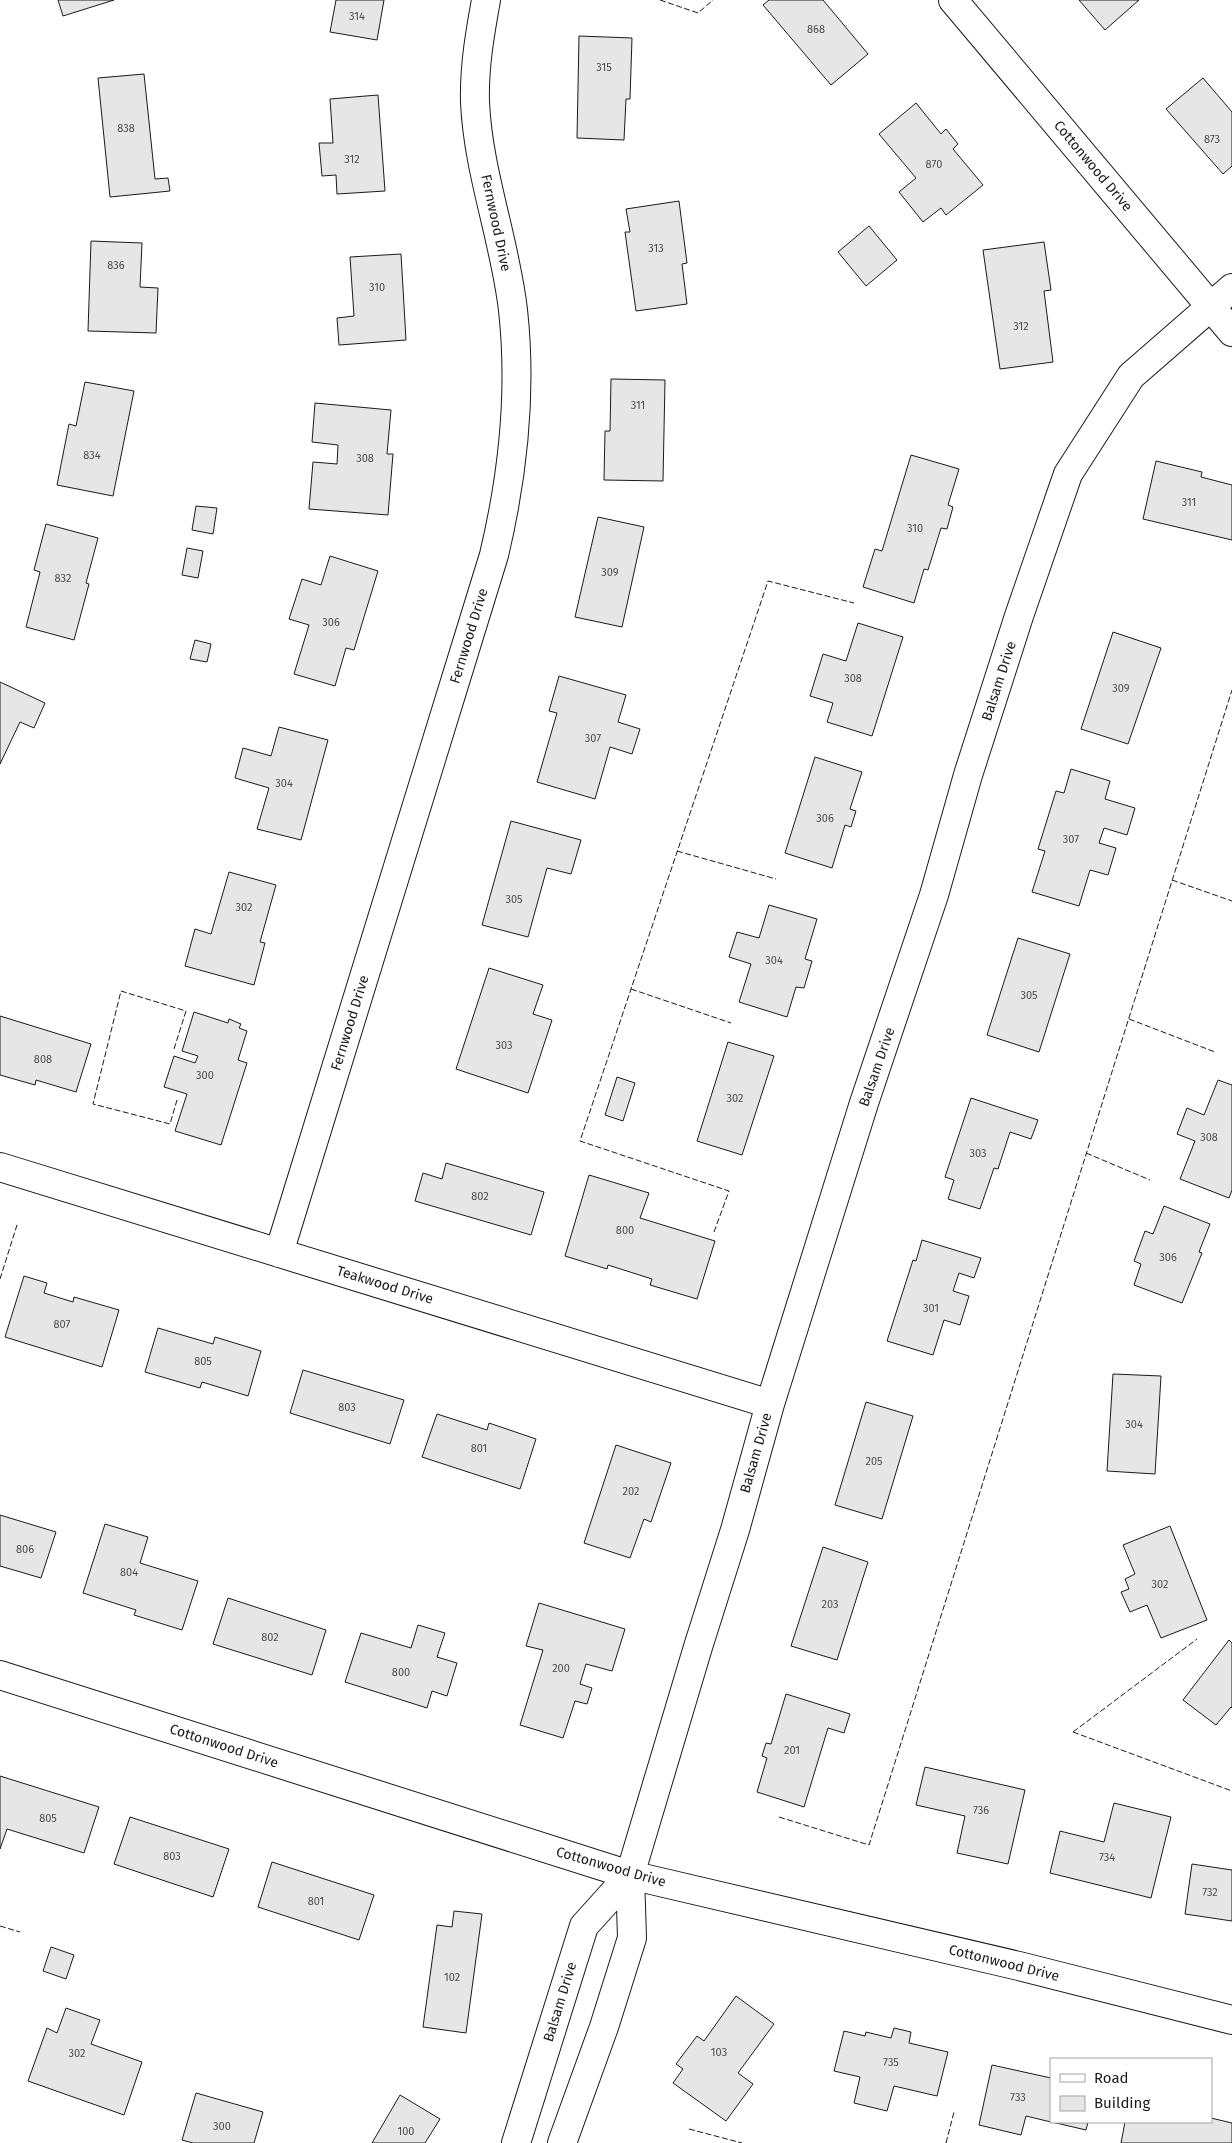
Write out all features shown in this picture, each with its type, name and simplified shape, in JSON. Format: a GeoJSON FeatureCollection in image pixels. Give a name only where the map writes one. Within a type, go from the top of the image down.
{"type":"FeatureCollection","features":[{"type":"Feature","properties":{"kind":"street","name":"Fernwood Drive"},"geometry":{"type":"LineString","coordinates":[[279,1253],[494,555],[501,524],[512,451],[517,350],[513,308],[480,143],[475,101],[477,53],[486,0]]}},
{"type":"Feature","properties":{"kind":"street","name":"Cottonwood Drive"},"geometry":{"type":"LineString","coordinates":[[953,0],[1232,332]]}},
{"type":"Feature","properties":{"kind":"street","name":"Balsam Drive"},"geometry":{"type":"LineString","coordinates":[[562,2143],[604,2027],[632,1938],[630,1874],[735,1530],[770,1404],[869,1088],[934,895],[968,775],[1019,616],[1068,474],[1131,376],[1232,288]]}},
{"type":"Feature","properties":{"kind":"street","name":"Teakwood Drive"},"geometry":{"type":"LineString","coordinates":[[0,1167],[770,1404]]}},
{"type":"Feature","properties":{"kind":"street","name":"Cottonwood Drive"},"geometry":{"type":"LineString","coordinates":[[0,1675],[630,1874],[1019,1966],[1232,2020]]}},
{"type":"Feature","properties":{"kind":"street","name":"Balsam Drive"},"geometry":{"type":"LineString","coordinates":[[516,2143],[584,1926],[630,1874]]}},
{"type":"Feature","properties":{"kind":"building"},"geometry":{"type":"Polygon","coordinates":[[[58,0],[114,0],[63,16],[58,0]]]}},
{"type":"Feature","properties":{"kind":"building"},"geometry":{"type":"Polygon","coordinates":[[[336,0],[384,0],[377,40],[330,32],[336,0]]]}},
{"type":"Feature","properties":{"kind":"building"},"geometry":{"type":"Polygon","coordinates":[[[769,0],[823,0],[868,54],[831,85],[763,5],[769,0]]]}},
{"type":"Feature","properties":{"kind":"building"},"geometry":{"type":"Polygon","coordinates":[[[1079,0],[1139,0],[1105,30],[1079,0]]]}},
{"type":"Feature","properties":{"kind":"building"},"geometry":{"type":"Polygon","coordinates":[[[579,36],[632,38],[630,99],[626,99],[624,140],[577,138],[579,36]]]}},
{"type":"Feature","properties":{"kind":"building"},"geometry":{"type":"Polygon","coordinates":[[[144,74],[155,179],[168,178],[170,191],[110,197],[98,78],[144,74]]]}},
{"type":"Feature","properties":{"kind":"building"},"geometry":{"type":"Polygon","coordinates":[[[1203,78],[1232,112],[1232,166],[1223,174],[1166,109],[1203,78]]]}},
{"type":"Feature","properties":{"kind":"building"},"geometry":{"type":"Polygon","coordinates":[[[378,95],[385,191],[337,194],[336,175],[322,176],[319,143],[333,143],[330,99],[378,95]]]}},
{"type":"Feature","properties":{"kind":"building"},"geometry":{"type":"Polygon","coordinates":[[[916,103],[941,134],[946,129],[958,144],[953,149],[983,185],[946,215],[941,208],[923,222],[899,192],[916,178],[879,134],[916,103]]]}},
{"type":"Feature","properties":{"kind":"building"},"geometry":{"type":"Polygon","coordinates":[[[679,201],[687,263],[682,264],[687,304],[636,311],[625,232],[630,232],[626,209],[679,201]]]}},
{"type":"Feature","properties":{"kind":"building"},"geometry":{"type":"Polygon","coordinates":[[[869,226],[897,260],[866,286],[838,252],[869,226]]]}},
{"type":"Feature","properties":{"kind":"building"},"geometry":{"type":"Polygon","coordinates":[[[91,241],[142,243],[140,287],[158,288],[156,333],[88,331],[91,241]]]}},
{"type":"Feature","properties":{"kind":"building"},"geometry":{"type":"Polygon","coordinates":[[[1044,242],[1051,290],[1044,291],[1053,362],[1000,369],[983,250],[1044,242]]]}},
{"type":"Feature","properties":{"kind":"building"},"geometry":{"type":"Polygon","coordinates":[[[401,254],[406,340],[339,345],[337,318],[354,316],[350,257],[401,254]]]}},
{"type":"Feature","properties":{"kind":"building"},"geometry":{"type":"Polygon","coordinates":[[[611,379],[665,380],[663,481],[604,480],[605,431],[610,431],[611,379]]]}},
{"type":"Feature","properties":{"kind":"building"},"geometry":{"type":"Polygon","coordinates":[[[85,382],[134,391],[113,496],[57,485],[69,424],[76,426],[85,382]]]}},
{"type":"Feature","properties":{"kind":"building"},"geometry":{"type":"Polygon","coordinates":[[[315,403],[391,410],[387,454],[393,454],[388,515],[309,509],[313,462],[337,464],[338,445],[312,442],[315,403]]]}},
{"type":"Feature","properties":{"kind":"building"},"geometry":{"type":"Polygon","coordinates":[[[911,455],[959,469],[948,505],[953,507],[947,529],[941,528],[928,570],[924,569],[914,603],[863,587],[875,549],[882,551],[911,455]]]}},
{"type":"Feature","properties":{"kind":"building"},"geometry":{"type":"Polygon","coordinates":[[[1156,461],[1202,472],[1201,477],[1232,485],[1232,540],[1143,519],[1156,461]]]}},
{"type":"Feature","properties":{"kind":"building"},"geometry":{"type":"Polygon","coordinates":[[[196,506],[217,508],[213,534],[192,530],[196,506]]]}},
{"type":"Feature","properties":{"kind":"building"},"geometry":{"type":"Polygon","coordinates":[[[598,517],[644,527],[622,627],[575,617],[598,517]]]}},
{"type":"Feature","properties":{"kind":"building"},"geometry":{"type":"Polygon","coordinates":[[[46,524],[98,538],[86,583],[89,584],[74,640],[26,627],[40,572],[34,570],[46,524]]]}},
{"type":"Feature","properties":{"kind":"building"},"geometry":{"type":"Polygon","coordinates":[[[187,548],[203,551],[198,578],[182,575],[187,548]]]}},
{"type":"Feature","properties":{"kind":"building"},"geometry":{"type":"Polygon","coordinates":[[[330,556],[378,571],[354,650],[346,648],[335,686],[294,674],[309,625],[289,619],[302,579],[321,585],[330,556]]]}},
{"type":"Feature","properties":{"kind":"building"},"geometry":{"type":"Polygon","coordinates":[[[858,623],[903,637],[872,736],[827,722],[833,703],[810,696],[823,654],[846,661],[858,623]]]}},
{"type":"Feature","properties":{"kind":"building"},"geometry":{"type":"Polygon","coordinates":[[[1113,632],[1161,648],[1128,744],[1081,729],[1113,632]]]}},
{"type":"Feature","properties":{"kind":"building"},"geometry":{"type":"Polygon","coordinates":[[[195,640],[211,644],[207,662],[190,659],[195,640]]]}},
{"type":"Feature","properties":{"kind":"building"},"geometry":{"type":"Polygon","coordinates":[[[559,676],[626,695],[618,722],[640,729],[632,754],[610,747],[595,799],[537,782],[557,713],[549,711],[559,676]]]}},
{"type":"Feature","properties":{"kind":"building"},"geometry":{"type":"Polygon","coordinates":[[[0,682],[45,703],[34,728],[20,722],[0,764],[0,682]]]}},
{"type":"Feature","properties":{"kind":"building"},"geometry":{"type":"Polygon","coordinates":[[[279,727],[328,740],[301,840],[257,829],[269,788],[235,778],[243,748],[271,756],[279,727]]]}},
{"type":"Feature","properties":{"kind":"building"},"geometry":{"type":"Polygon","coordinates":[[[815,757],[862,772],[850,809],[856,811],[851,827],[845,825],[832,868],[785,853],[815,757]]]}},
{"type":"Feature","properties":{"kind":"building"},"geometry":{"type":"Polygon","coordinates":[[[1071,769],[1110,781],[1105,799],[1135,808],[1127,835],[1104,828],[1099,843],[1116,848],[1108,875],[1090,870],[1079,906],[1032,892],[1045,851],[1038,849],[1056,791],[1064,793],[1071,769]]]}},
{"type":"Feature","properties":{"kind":"building"},"geometry":{"type":"Polygon","coordinates":[[[511,821],[581,840],[571,874],[547,868],[528,937],[482,925],[511,821]]]}},
{"type":"Feature","properties":{"kind":"building"},"geometry":{"type":"Polygon","coordinates":[[[229,872],[276,885],[260,942],[265,943],[254,985],[185,966],[195,929],[211,934],[229,872]]]}},
{"type":"Feature","properties":{"kind":"building"},"geometry":{"type":"Polygon","coordinates":[[[769,905],[817,919],[805,959],[812,961],[804,988],[796,987],[787,1017],[739,1002],[751,964],[729,957],[737,932],[759,938],[769,905]]]}},
{"type":"Feature","properties":{"kind":"building"},"geometry":{"type":"Polygon","coordinates":[[[1018,938],[1070,954],[1039,1052],[987,1035],[1018,938]]]}},
{"type":"Feature","properties":{"kind":"building"},"geometry":{"type":"Polygon","coordinates":[[[489,968],[543,985],[533,1014],[552,1020],[528,1093],[456,1069],[489,968]]]}},
{"type":"Feature","properties":{"kind":"building"},"geometry":{"type":"Polygon","coordinates":[[[194,1012],[228,1023],[229,1019],[241,1024],[239,1028],[247,1031],[238,1060],[247,1063],[221,1145],[175,1131],[187,1094],[164,1087],[174,1056],[195,1063],[198,1056],[182,1051],[194,1012]]]}},
{"type":"Feature","properties":{"kind":"building"},"geometry":{"type":"Polygon","coordinates":[[[0,1016],[91,1044],[76,1092],[36,1080],[35,1085],[0,1075],[0,1016]]]}},
{"type":"Feature","properties":{"kind":"building"},"geometry":{"type":"Polygon","coordinates":[[[728,1042],[774,1056],[742,1155],[697,1141],[728,1042]]]}},
{"type":"Feature","properties":{"kind":"building"},"geometry":{"type":"Polygon","coordinates":[[[617,1077],[635,1083],[623,1121],[605,1115],[617,1077]]]}},
{"type":"Feature","properties":{"kind":"building"},"geometry":{"type":"Polygon","coordinates":[[[1218,1080],[1232,1085],[1232,1190],[1229,1198],[1180,1179],[1195,1141],[1177,1134],[1187,1108],[1204,1115],[1218,1080]]]}},
{"type":"Feature","properties":{"kind":"building"},"geometry":{"type":"Polygon","coordinates":[[[971,1098],[1038,1120],[1031,1139],[1010,1132],[998,1169],[994,1168],[980,1209],[948,1199],[954,1180],[945,1177],[971,1098]]]}},
{"type":"Feature","properties":{"kind":"building"},"geometry":{"type":"Polygon","coordinates":[[[446,1163],[544,1192],[531,1235],[415,1201],[423,1173],[442,1179],[446,1163]]]}},
{"type":"Feature","properties":{"kind":"building"},"geometry":{"type":"Polygon","coordinates":[[[589,1175],[649,1193],[640,1218],[715,1241],[697,1299],[650,1285],[652,1279],[608,1265],[607,1269],[565,1256],[589,1175]]]}},
{"type":"Feature","properties":{"kind":"building"},"geometry":{"type":"Polygon","coordinates":[[[1164,1206],[1210,1224],[1199,1252],[1202,1253],[1182,1303],[1134,1285],[1141,1264],[1134,1261],[1145,1231],[1153,1234],[1164,1206]]]}},
{"type":"Feature","properties":{"kind":"building"},"geometry":{"type":"Polygon","coordinates":[[[922,1240],[981,1258],[974,1278],[959,1273],[953,1291],[969,1296],[960,1325],[944,1320],[933,1355],[887,1341],[913,1260],[916,1261],[922,1240]]]}},
{"type":"Feature","properties":{"kind":"building"},"geometry":{"type":"Polygon","coordinates":[[[24,1276],[47,1283],[44,1293],[73,1302],[74,1297],[119,1310],[102,1367],[5,1337],[24,1276]]]}},
{"type":"Feature","properties":{"kind":"building"},"geometry":{"type":"Polygon","coordinates":[[[158,1328],[213,1344],[215,1337],[261,1351],[248,1396],[202,1382],[200,1388],[145,1372],[158,1328]]]}},
{"type":"Feature","properties":{"kind":"building"},"geometry":{"type":"Polygon","coordinates":[[[303,1370],[404,1400],[390,1444],[290,1413],[303,1370]]]}},
{"type":"Feature","properties":{"kind":"building"},"geometry":{"type":"Polygon","coordinates":[[[1113,1374],[1161,1376],[1155,1474],[1107,1471],[1113,1374]]]}},
{"type":"Feature","properties":{"kind":"building"},"geometry":{"type":"Polygon","coordinates":[[[866,1402],[913,1416],[882,1519],[835,1505],[866,1402]]]}},
{"type":"Feature","properties":{"kind":"building"},"geometry":{"type":"Polygon","coordinates":[[[437,1414],[487,1430],[489,1423],[536,1439],[520,1489],[422,1457],[437,1414]]]}},
{"type":"Feature","properties":{"kind":"building"},"geometry":{"type":"Polygon","coordinates":[[[616,1445],[671,1463],[651,1522],[644,1519],[630,1558],[584,1543],[616,1445]]]}},
{"type":"Feature","properties":{"kind":"building"},"geometry":{"type":"Polygon","coordinates":[[[0,1515],[56,1532],[41,1578],[0,1566],[0,1515]]]}},
{"type":"Feature","properties":{"kind":"building"},"geometry":{"type":"Polygon","coordinates":[[[105,1524],[148,1537],[140,1563],[198,1581],[182,1630],[134,1615],[136,1610],[83,1593],[105,1524]]]}},
{"type":"Feature","properties":{"kind":"building"},"geometry":{"type":"Polygon","coordinates":[[[1170,1526],[1207,1620],[1161,1638],[1147,1605],[1130,1612],[1121,1592],[1129,1589],[1125,1579],[1135,1574],[1123,1545],[1170,1526]]]}},
{"type":"Feature","properties":{"kind":"building"},"geometry":{"type":"Polygon","coordinates":[[[823,1547],[868,1562],[837,1660],[791,1646],[823,1547]]]}},
{"type":"Feature","properties":{"kind":"building"},"geometry":{"type":"Polygon","coordinates":[[[228,1598],[326,1630],[312,1675],[213,1644],[228,1598]]]}},
{"type":"Feature","properties":{"kind":"building"},"geometry":{"type":"Polygon","coordinates":[[[539,1603],[625,1629],[612,1671],[586,1664],[580,1684],[592,1688],[587,1704],[575,1701],[563,1738],[520,1725],[543,1650],[526,1646],[539,1603]]]}},
{"type":"Feature","properties":{"kind":"building"},"geometry":{"type":"Polygon","coordinates":[[[418,1625],[445,1633],[437,1657],[457,1663],[447,1696],[432,1691],[427,1708],[345,1682],[361,1633],[411,1648],[418,1625]]]}},
{"type":"Feature","properties":{"kind":"building"},"geometry":{"type":"Polygon","coordinates":[[[1229,1640],[1232,1643],[1232,1708],[1216,1725],[1183,1700],[1229,1640]]]}},
{"type":"Feature","properties":{"kind":"building"},"geometry":{"type":"Polygon","coordinates":[[[786,1694],[850,1714],[844,1733],[828,1728],[804,1807],[757,1792],[767,1758],[762,1756],[766,1743],[771,1744],[786,1694]]]}},
{"type":"Feature","properties":{"kind":"building"},"geometry":{"type":"Polygon","coordinates":[[[925,1767],[1025,1790],[1008,1864],[957,1853],[965,1816],[916,1805],[925,1767]]]}},
{"type":"Feature","properties":{"kind":"building"},"geometry":{"type":"Polygon","coordinates":[[[0,1776],[99,1807],[84,1853],[7,1829],[0,1849],[0,1776]]]}},
{"type":"Feature","properties":{"kind":"building"},"geometry":{"type":"Polygon","coordinates":[[[1114,1803],[1171,1817],[1151,1898],[1050,1873],[1060,1831],[1104,1842],[1114,1803]]]}},
{"type":"Feature","properties":{"kind":"building"},"geometry":{"type":"Polygon","coordinates":[[[130,1817],[229,1849],[213,1897],[114,1864],[130,1817]]]}},
{"type":"Feature","properties":{"kind":"building"},"geometry":{"type":"Polygon","coordinates":[[[272,1862],[374,1895],[359,1940],[258,1907],[272,1862]]]}},
{"type":"Feature","properties":{"kind":"building"},"geometry":{"type":"Polygon","coordinates":[[[1192,1864],[1232,1870],[1232,1921],[1185,1914],[1192,1864]]]}},
{"type":"Feature","properties":{"kind":"building"},"geometry":{"type":"Polygon","coordinates":[[[454,1911],[482,1914],[466,2033],[423,2027],[437,1925],[452,1927],[454,1911]]]}},
{"type":"Feature","properties":{"kind":"building"},"geometry":{"type":"Polygon","coordinates":[[[51,1947],[74,1955],[66,1979],[43,1971],[51,1947]]]}},
{"type":"Feature","properties":{"kind":"building"},"geometry":{"type":"Polygon","coordinates":[[[736,1996],[774,2024],[738,2073],[753,2084],[726,2121],[673,2083],[683,2069],[676,2064],[697,2036],[704,2041],[736,1996]]]}},
{"type":"Feature","properties":{"kind":"building"},"geometry":{"type":"Polygon","coordinates":[[[66,2008],[100,2020],[91,2044],[142,2062],[124,2115],[28,2081],[47,2028],[57,2033],[66,2008]]]}},
{"type":"Feature","properties":{"kind":"building"},"geometry":{"type":"Polygon","coordinates":[[[894,2028],[911,2032],[909,2043],[948,2052],[937,2096],[894,2086],[887,2111],[854,2103],[860,2077],[834,2071],[844,2031],[865,2036],[866,2032],[891,2038],[894,2028]]]}},
{"type":"Feature","properties":{"kind":"building"},"geometry":{"type":"Polygon","coordinates":[[[992,2065],[1050,2078],[1050,2122],[1026,2116],[1021,2135],[979,2125],[992,2065]]]}},
{"type":"Feature","properties":{"kind":"building"},"geometry":{"type":"Polygon","coordinates":[[[196,2093],[263,2112],[254,2143],[193,2143],[182,2140],[196,2093]]]}},
{"type":"Feature","properties":{"kind":"building"},"geometry":{"type":"Polygon","coordinates":[[[400,2095],[440,2119],[425,2143],[372,2143],[400,2095]]]}},
{"type":"Feature","properties":{"kind":"building"},"geometry":{"type":"Polygon","coordinates":[[[1212,2118],[1232,2123],[1232,2143],[1121,2143],[1125,2123],[1212,2123],[1212,2118]]]}},
{"type":"Feature","properties":{"kind":"building"},"geometry":{"type":"Polygon","coordinates":[[[1056,2123],[1088,2123],[1086,2130],[1056,2123]]]}},
{"type":"Feature","properties":{"kind":"fence"},"geometry":{"type":"LineString","coordinates":[[660,0],[698,13],[713,0]]}},
{"type":"Feature","properties":{"kind":"fence"},"geometry":{"type":"LineString","coordinates":[[714,1232],[729,1191],[580,1141],[768,581],[854,603]]}},
{"type":"Feature","properties":{"kind":"fence"},"geometry":{"type":"LineString","coordinates":[[779,1817],[869,1845],[1232,690]]}},
{"type":"Feature","properties":{"kind":"fence"},"geometry":{"type":"LineString","coordinates":[[677,851],[776,879]]}},
{"type":"Feature","properties":{"kind":"fence"},"geometry":{"type":"LineString","coordinates":[[1172,880],[1232,901]]}},
{"type":"Feature","properties":{"kind":"fence"},"geometry":{"type":"LineString","coordinates":[[631,989],[731,1023]]}},
{"type":"Feature","properties":{"kind":"fence"},"geometry":{"type":"LineString","coordinates":[[174,1049],[186,1011],[121,991],[93,1104],[170,1124],[177,1100]]}},
{"type":"Feature","properties":{"kind":"fence"},"geometry":{"type":"LineString","coordinates":[[1129,1019],[1215,1052]]}},
{"type":"Feature","properties":{"kind":"fence"},"geometry":{"type":"LineString","coordinates":[[1086,1153],[1150,1180]]}},
{"type":"Feature","properties":{"kind":"fence"},"geometry":{"type":"LineString","coordinates":[[0,1279],[17,1225]]}},
{"type":"Feature","properties":{"kind":"fence"},"geometry":{"type":"LineString","coordinates":[[1073,1732],[1197,1639]]}},
{"type":"Feature","properties":{"kind":"fence"},"geometry":{"type":"LineString","coordinates":[[1073,1732],[1232,1791]]}},
{"type":"Feature","properties":{"kind":"fence"},"geometry":{"type":"LineString","coordinates":[[0,1926],[20,1932]]}},
{"type":"Feature","properties":{"kind":"fence"},"geometry":{"type":"LineString","coordinates":[[946,2143],[954,2112]]}},
{"type":"Feature","properties":{"kind":"fence"},"geometry":{"type":"LineString","coordinates":[[689,2129],[742,2143]]}}]}
